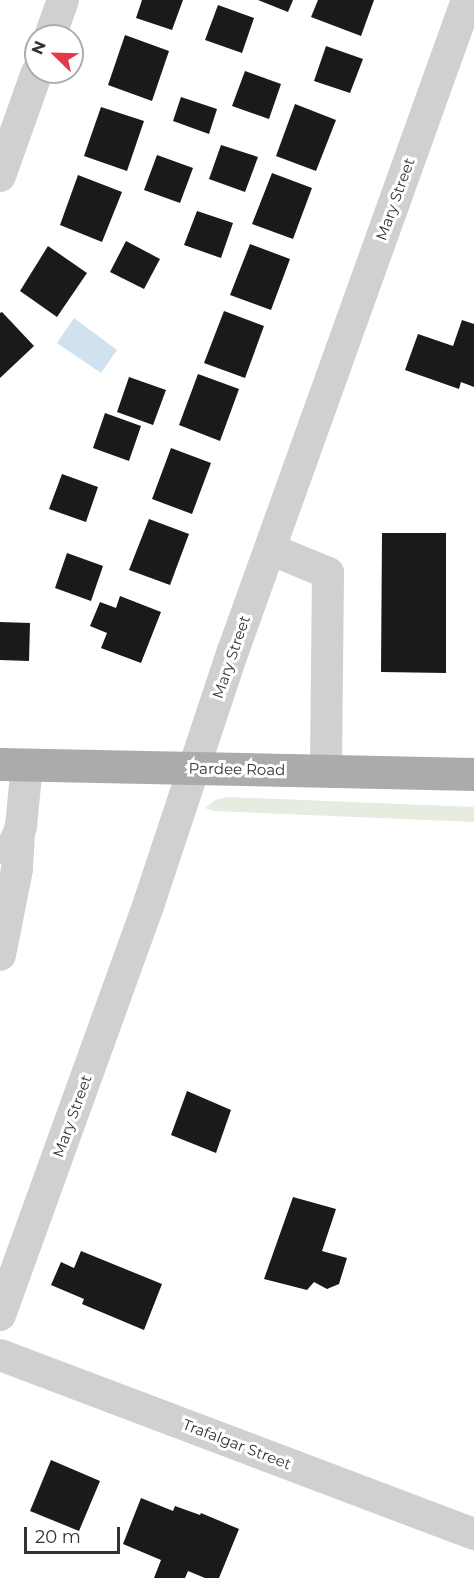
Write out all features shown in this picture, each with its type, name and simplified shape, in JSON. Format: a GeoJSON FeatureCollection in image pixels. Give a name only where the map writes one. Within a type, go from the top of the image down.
{"type":"FeatureCollection","features":[{"type":"Feature","properties":{"kind":"main road","name":"Pardee Road"},"geometry":{"type":"LineString","coordinates":[[14,764],[474,774]]}},
{"type":"Feature","properties":{"kind":"street"},"geometry":{"type":"LineString","coordinates":[[54,24],[63,0]]}},
{"type":"Feature","properties":{"kind":"street","name":"Mary Street"},"geometry":{"type":"LineString","coordinates":[[0,1315],[149,903],[270,549],[467,0]]}},
{"type":"Feature","properties":{"kind":"street"},"geometry":{"type":"LineString","coordinates":[[0,176],[33,84]]}},
{"type":"Feature","properties":{"kind":"street"},"geometry":{"type":"LineString","coordinates":[[270,549],[328,573],[326,771]]}},
{"type":"Feature","properties":{"kind":"street"},"geometry":{"type":"LineString","coordinates":[[0,955],[17,869],[9,843],[14,764]]}},
{"type":"Feature","properties":{"kind":"street","name":"Trafalgar Street"},"geometry":{"type":"LineString","coordinates":[[0,1355],[474,1534]]}},
{"type":"Feature","properties":{"kind":"shaded area"},"geometry":{"type":"Polygon","coordinates":[[[227,797],[474,807],[474,822],[214,811],[205,808],[215,800],[227,797]]]}},
{"type":"Feature","properties":{"kind":"water"},"geometry":{"type":"Polygon","coordinates":[[[74,318],[117,350],[101,373],[57,343],[74,318]]]}},
{"type":"Feature","properties":{"kind":"building"},"geometry":{"type":"Polygon","coordinates":[[[142,0],[183,0],[172,30],[136,18],[142,0]]]}},
{"type":"Feature","properties":{"kind":"building"},"geometry":{"type":"Polygon","coordinates":[[[258,0],[293,0],[288,12],[258,0]]]}},
{"type":"Feature","properties":{"kind":"building"},"geometry":{"type":"Polygon","coordinates":[[[318,0],[374,0],[361,36],[311,17],[318,0]]]}},
{"type":"Feature","properties":{"kind":"building"},"geometry":{"type":"Polygon","coordinates":[[[218,5],[254,18],[242,53],[205,40],[218,5]]]}},
{"type":"Feature","properties":{"kind":"building"},"geometry":{"type":"Polygon","coordinates":[[[125,35],[169,51],[152,101],[108,85],[125,35]]]}},
{"type":"Feature","properties":{"kind":"building"},"geometry":{"type":"Polygon","coordinates":[[[326,46],[363,59],[350,93],[314,81],[326,46]]]}},
{"type":"Feature","properties":{"kind":"building"},"geometry":{"type":"Polygon","coordinates":[[[245,71],[281,84],[269,119],[232,106],[245,71]]]}},
{"type":"Feature","properties":{"kind":"building"},"geometry":{"type":"Polygon","coordinates":[[[181,97],[217,109],[209,134],[173,121],[181,97]]]}},
{"type":"Feature","properties":{"kind":"building"},"geometry":{"type":"Polygon","coordinates":[[[295,104],[336,120],[316,171],[276,156],[295,104]]]}},
{"type":"Feature","properties":{"kind":"building"},"geometry":{"type":"Polygon","coordinates":[[[101,107],[144,121],[127,171],[84,156],[101,107]]]}},
{"type":"Feature","properties":{"kind":"building"},"geometry":{"type":"Polygon","coordinates":[[[221,145],[258,157],[245,192],[209,179],[221,145]]]}},
{"type":"Feature","properties":{"kind":"building"},"geometry":{"type":"Polygon","coordinates":[[[157,155],[193,168],[180,203],[144,190],[157,155]]]}},
{"type":"Feature","properties":{"kind":"building"},"geometry":{"type":"Polygon","coordinates":[[[272,173],[312,188],[293,239],[252,224],[272,173]]]}},
{"type":"Feature","properties":{"kind":"building"},"geometry":{"type":"Polygon","coordinates":[[[78,175],[122,192],[102,242],[60,225],[78,175]]]}},
{"type":"Feature","properties":{"kind":"building"},"geometry":{"type":"Polygon","coordinates":[[[197,211],[233,223],[221,258],[184,245],[197,211]]]}},
{"type":"Feature","properties":{"kind":"building"},"geometry":{"type":"Polygon","coordinates":[[[126,241],[160,259],[144,289],[110,272],[126,241]]]}},
{"type":"Feature","properties":{"kind":"building"},"geometry":{"type":"Polygon","coordinates":[[[250,244],[290,259],[271,310],[230,295],[250,244]]]}},
{"type":"Feature","properties":{"kind":"building"},"geometry":{"type":"Polygon","coordinates":[[[48,246],[87,273],[57,317],[20,291],[48,246]]]}},
{"type":"Feature","properties":{"kind":"building"},"geometry":{"type":"Polygon","coordinates":[[[224,311],[264,326],[245,378],[204,363],[224,311]]]}},
{"type":"Feature","properties":{"kind":"building"},"geometry":{"type":"Polygon","coordinates":[[[2,312],[34,346],[0,378],[0,313],[2,312]]]}},
{"type":"Feature","properties":{"kind":"building"},"geometry":{"type":"Polygon","coordinates":[[[462,320],[474,324],[474,387],[461,382],[459,389],[405,370],[418,334],[453,346],[462,320]]]}},
{"type":"Feature","properties":{"kind":"building"},"geometry":{"type":"Polygon","coordinates":[[[198,374],[239,389],[220,441],[179,425],[198,374]]]}},
{"type":"Feature","properties":{"kind":"building"},"geometry":{"type":"Polygon","coordinates":[[[129,377],[166,390],[153,425],[117,412],[129,377]]]}},
{"type":"Feature","properties":{"kind":"building"},"geometry":{"type":"Polygon","coordinates":[[[105,413],[141,426],[129,461],[93,448],[105,413]]]}},
{"type":"Feature","properties":{"kind":"building"},"geometry":{"type":"Polygon","coordinates":[[[171,448],[211,463],[192,514],[152,499],[171,448]]]}},
{"type":"Feature","properties":{"kind":"building"},"geometry":{"type":"Polygon","coordinates":[[[62,474],[98,487],[86,522],[49,509],[62,474]]]}},
{"type":"Feature","properties":{"kind":"building"},"geometry":{"type":"Polygon","coordinates":[[[149,519],[189,534],[170,585],[129,570],[149,519]]]}},
{"type":"Feature","properties":{"kind":"building"},"geometry":{"type":"Polygon","coordinates":[[[382,533],[446,533],[446,673],[381,672],[382,533]]]}},
{"type":"Feature","properties":{"kind":"building"},"geometry":{"type":"Polygon","coordinates":[[[67,553],[103,566],[91,601],[55,588],[67,553]]]}},
{"type":"Feature","properties":{"kind":"building"},"geometry":{"type":"Polygon","coordinates":[[[120,596],[161,612],[141,663],[101,648],[107,633],[90,626],[100,602],[116,608],[120,596]]]}},
{"type":"Feature","properties":{"kind":"building"},"geometry":{"type":"Polygon","coordinates":[[[0,622],[30,623],[29,661],[0,660],[0,622]]]}},
{"type":"Feature","properties":{"kind":"building"},"geometry":{"type":"Polygon","coordinates":[[[187,1091],[231,1110],[216,1153],[171,1135],[187,1091]]]}},
{"type":"Feature","properties":{"kind":"building"},"geometry":{"type":"Polygon","coordinates":[[[293,1197],[336,1209],[322,1251],[347,1258],[339,1284],[327,1289],[314,1282],[307,1290],[264,1279],[293,1197]]]}},
{"type":"Feature","properties":{"kind":"building"},"geometry":{"type":"Polygon","coordinates":[[[81,1251],[162,1284],[144,1330],[82,1304],[84,1299],[51,1285],[61,1262],[74,1268],[81,1251]]]}},
{"type":"Feature","properties":{"kind":"building"},"geometry":{"type":"Polygon","coordinates":[[[51,1460],[100,1481],[79,1531],[30,1511],[51,1460]]]}},
{"type":"Feature","properties":{"kind":"building"},"geometry":{"type":"Polygon","coordinates":[[[141,1498],[173,1511],[175,1506],[200,1515],[201,1513],[239,1529],[219,1578],[205,1578],[188,1571],[185,1578],[154,1578],[161,1560],[123,1544],[141,1498]]]}}]}
